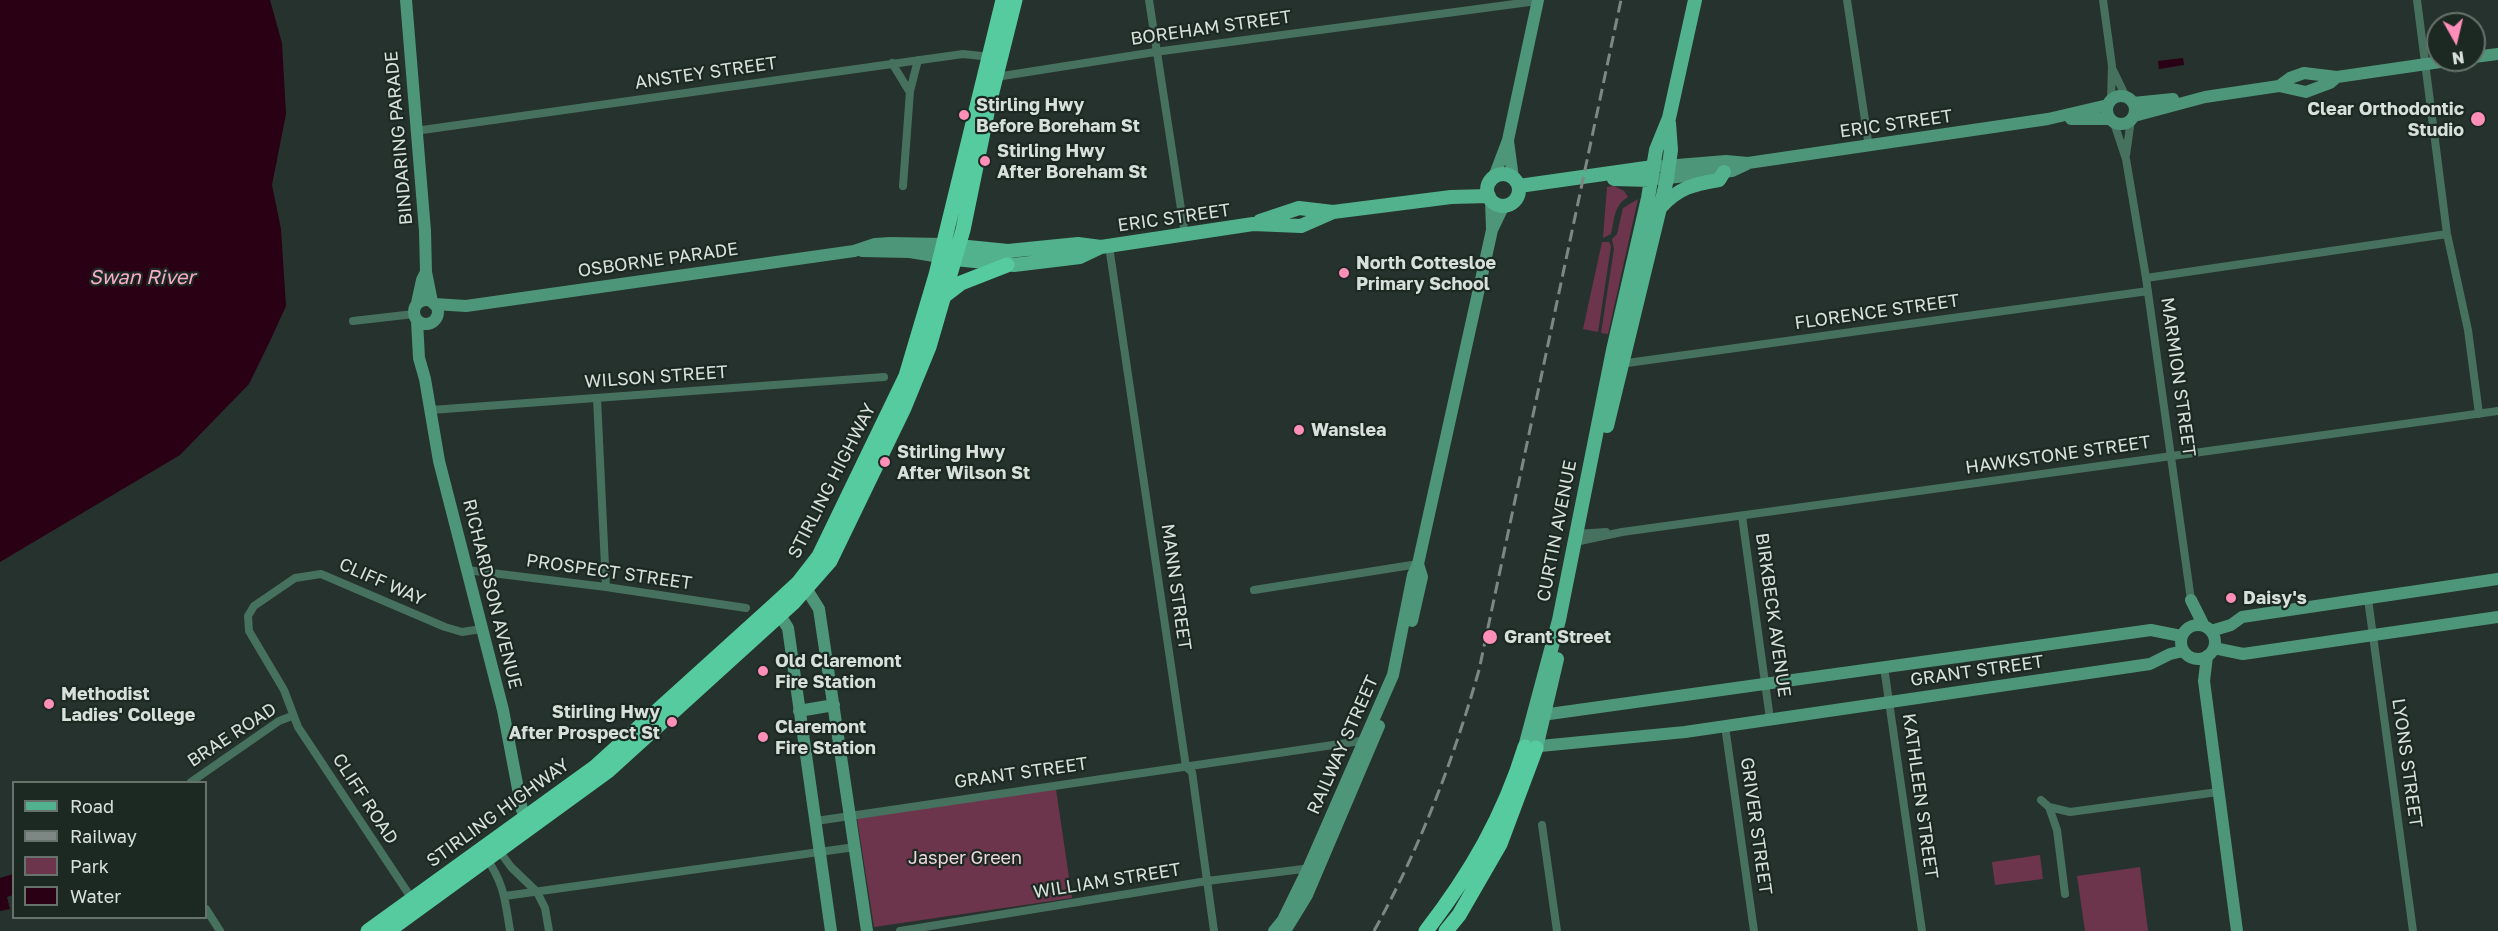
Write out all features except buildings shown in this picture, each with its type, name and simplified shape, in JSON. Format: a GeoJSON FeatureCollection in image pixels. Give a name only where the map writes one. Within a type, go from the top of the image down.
{"type":"FeatureCollection","features":[{"type":"Feature","properties":{"kind":"highway","name":"STIRLING HIGHWAY"},"geometry":{"type":"LineString","coordinates":[[368,931],[412,899],[490,851],[608,771],[830,561],[919,376],[944,296],[949,251],[995,58],[1003,0]]}},
{"type":"Feature","properties":{"kind":"highway","name":"STIRLING HIGHWAY"},"geometry":{"type":"LineString","coordinates":[[802,586],[819,556],[902,385],[949,251],[1001,76],[995,58],[1015,0]]}},
{"type":"Feature","properties":{"kind":"highway"},"geometry":{"type":"LineString","coordinates":[[944,296],[961,283],[992,273],[1007,265]]}},
{"type":"Feature","properties":{"kind":"highway","name":"STIRLING HIGHWAY"},"geometry":{"type":"LineString","coordinates":[[388,931],[490,851],[527,816],[609,756],[777,610]]}},
{"type":"Feature","properties":{"kind":"highway","name":"CURTIN AVENUE"},"geometry":{"type":"LineString","coordinates":[[1426,931],[1451,899],[1492,833],[1531,747]]}},
{"type":"Feature","properties":{"kind":"highway","name":"CURTIN AVENUE"},"geometry":{"type":"LineString","coordinates":[[1446,931],[1459,915],[1500,844],[1531,747]]}},
{"type":"Feature","properties":{"kind":"main road","name":"CURTIN AVENUE"},"geometry":{"type":"LineString","coordinates":[[1531,747],[1579,538],[1656,150],[1669,118],[1695,0]]}},
{"type":"Feature","properties":{"kind":"main road","name":"CURTIN AVENUE"},"geometry":{"type":"LineString","coordinates":[[1615,364],[1668,173],[1671,150],[1669,118]]}},
{"type":"Feature","properties":{"kind":"main road"},"geometry":{"type":"LineString","coordinates":[[1660,208],[1680,189],[1693,184],[1719,180],[1724,172]]}},
{"type":"Feature","properties":{"kind":"main road","name":"ERIC STREET"},"geometry":{"type":"LineString","coordinates":[[949,251],[1008,250],[1078,243],[1105,246],[1253,224],[1301,226],[1333,212],[1450,196],[1493,193],[1504,174],[1517,185],[1652,173]]}},
{"type":"Feature","properties":{"kind":"main road"},"geometry":{"type":"LineString","coordinates":[[1493,193],[1512,203],[1517,185]]}},
{"type":"Feature","properties":{"kind":"main road","name":"ERIC STREET"},"geometry":{"type":"LineString","coordinates":[[949,251],[1007,265],[1080,257],[1105,246]]}},
{"type":"Feature","properties":{"kind":"street","name":"BINDARING PARADE"},"geometry":{"type":"LineString","coordinates":[[406,0],[425,231],[426,272],[433,303]]}},
{"type":"Feature","properties":{"kind":"street"},"geometry":{"type":"LineString","coordinates":[[1149,0],[1155,52],[1172,140],[1185,235]]}},
{"type":"Feature","properties":{"kind":"street","name":"BOREHAM STREET"},"geometry":{"type":"LineString","coordinates":[[1001,76],[1155,52],[1537,0]]}},
{"type":"Feature","properties":{"kind":"street","name":"RAILWAY STREET"},"geometry":{"type":"LineString","coordinates":[[1274,931],[1314,868],[1369,740],[1401,673],[1422,577],[1418,564],[1492,230],[1493,193],[1508,140],[1537,0]]}},
{"type":"Feature","properties":{"kind":"street"},"geometry":{"type":"LineString","coordinates":[[1847,0],[1869,147]]}},
{"type":"Feature","properties":{"kind":"street"},"geometry":{"type":"LineString","coordinates":[[2103,0],[2112,66],[2110,103],[2107,111],[2112,121],[2123,124],[2132,118],[2205,97]]}},
{"type":"Feature","properties":{"kind":"street"},"geometry":{"type":"LineString","coordinates":[[2279,86],[2290,78],[2304,73],[2337,77],[2426,64],[2417,0]]}},
{"type":"Feature","properties":{"kind":"street","name":"ANSTEY STREET"},"geometry":{"type":"LineString","coordinates":[[416,130],[963,54],[995,58]]}},
{"type":"Feature","properties":{"kind":"street"},"geometry":{"type":"LineString","coordinates":[[903,186],[910,91],[918,60]]}},
{"type":"Feature","properties":{"kind":"street"},"geometry":{"type":"LineString","coordinates":[[892,63],[910,91]]}},
{"type":"Feature","properties":{"kind":"street"},"geometry":{"type":"LineString","coordinates":[[2112,66],[2129,100],[2132,118]]}},
{"type":"Feature","properties":{"kind":"street"},"geometry":{"type":"LineString","coordinates":[[2427,72],[2447,234],[2468,330],[2479,414]]}},
{"type":"Feature","properties":{"kind":"street"},"geometry":{"type":"LineString","coordinates":[[2110,103],[2118,97],[2129,100],[2205,97],[2279,86],[2306,92],[2330,83],[2337,77]]}},
{"type":"Feature","properties":{"kind":"street","name":"ERIC STREET"},"geometry":{"type":"LineString","coordinates":[[1668,173],[1726,161],[1748,163],[2048,119],[2110,103]]}},
{"type":"Feature","properties":{"kind":"street","name":"MARMION STREET"},"geometry":{"type":"LineString","coordinates":[[2126,159],[2132,118]]}},
{"type":"Feature","properties":{"kind":"street","name":"ERIC STREET"},"geometry":{"type":"LineString","coordinates":[[2048,119],[2112,121]]}},
{"type":"Feature","properties":{"kind":"street","name":"MARMION STREET"},"geometry":{"type":"LineString","coordinates":[[2112,121],[2126,159],[2148,291],[2191,600],[2185,631],[2187,655]]}},
{"type":"Feature","properties":{"kind":"street","name":"RAILWAY STREET"},"geometry":{"type":"LineString","coordinates":[[1508,140],[1517,185]]}},
{"type":"Feature","properties":{"kind":"street","name":"ERIC STREET"},"geometry":{"type":"LineString","coordinates":[[1652,173],[1724,172],[1732,171],[1748,163]]}},
{"type":"Feature","properties":{"kind":"street"},"geometry":{"type":"LineString","coordinates":[[2146,278],[2447,234]]}},
{"type":"Feature","properties":{"kind":"street","name":"OSBORNE PARADE"},"geometry":{"type":"LineString","coordinates":[[353,321],[423,316],[466,306],[854,250],[883,243],[949,251]]}},
{"type":"Feature","properties":{"kind":"street","name":"MANN STREET"},"geometry":{"type":"LineString","coordinates":[[1105,246],[1186,767],[1192,772],[1214,931]]}},
{"type":"Feature","properties":{"kind":"street","name":"BINDARING PARADE"},"geometry":{"type":"LineString","coordinates":[[423,316],[422,280],[426,272]]}},
{"type":"Feature","properties":{"kind":"street","name":"FLORENCE STREET"},"geometry":{"type":"LineString","coordinates":[[1615,364],[2148,291]]}},
{"type":"Feature","properties":{"kind":"street","name":"OSBORNE PARADE"},"geometry":{"type":"LineString","coordinates":[[423,316],[425,300],[433,303],[466,306]]}},
{"type":"Feature","properties":{"kind":"street","name":"RICHARDSON AVENUE"},"geometry":{"type":"LineString","coordinates":[[423,316],[425,379],[439,460],[503,710],[522,810],[527,816]]}},
{"type":"Feature","properties":{"kind":"street","name":"WILSON STREET"},"geometry":{"type":"LineString","coordinates":[[431,410],[884,377]]}},
{"type":"Feature","properties":{"kind":"street"},"geometry":{"type":"LineString","coordinates":[[597,398],[606,587]]}},
{"type":"Feature","properties":{"kind":"street","name":"HAWKSTONE STREET"},"geometry":{"type":"LineString","coordinates":[[1579,538],[2498,411]]}},
{"type":"Feature","properties":{"kind":"street","name":"BIRKBECK AVENUE"},"geometry":{"type":"LineString","coordinates":[[1742,516],[1770,719]]}},
{"type":"Feature","properties":{"kind":"street"},"geometry":{"type":"LineString","coordinates":[[1254,590],[1418,564]]}},
{"type":"Feature","properties":{"kind":"street","name":"PROSPECT STREET"},"geometry":{"type":"LineString","coordinates":[[467,570],[606,587],[746,608]]}},
{"type":"Feature","properties":{"kind":"street","name":"CLIFF WAY"},"geometry":{"type":"LineString","coordinates":[[292,716],[284,690],[249,631],[247,623],[254,606],[295,578],[307,575],[327,575],[445,627],[462,632],[482,629]]}},
{"type":"Feature","properties":{"kind":"street"},"geometry":{"type":"LineString","coordinates":[[2208,628],[2231,625],[2242,617],[2498,579]]}},
{"type":"Feature","properties":{"kind":"street"},"geometry":{"type":"LineString","coordinates":[[802,586],[819,609],[867,931]]}},
{"type":"Feature","properties":{"kind":"street","name":"LYONS STREET"},"geometry":{"type":"LineString","coordinates":[[2368,599],[2413,931]]}},
{"type":"Feature","properties":{"kind":"street","name":"MARMION STREET"},"geometry":{"type":"LineString","coordinates":[[2191,600],[2215,642],[2211,652]]}},
{"type":"Feature","properties":{"kind":"street"},"geometry":{"type":"LineString","coordinates":[[777,610],[788,628],[831,931]]}},
{"type":"Feature","properties":{"kind":"street"},"geometry":{"type":"LineString","coordinates":[[2237,931],[2204,681],[2211,652],[2243,654],[2498,617]]}},
{"type":"Feature","properties":{"kind":"street","name":"GRANT STREET"},"geometry":{"type":"LineString","coordinates":[[1539,716],[1766,682],[2151,630],[2185,631],[2208,628]]}},
{"type":"Feature","properties":{"kind":"street","name":"GRANT STREET"},"geometry":{"type":"LineString","coordinates":[[1531,747],[1725,726],[2150,664],[2170,654],[2187,655],[2211,652]]}},
{"type":"Feature","properties":{"kind":"street"},"geometry":{"type":"LineString","coordinates":[[2187,655],[2204,681]]}},
{"type":"Feature","properties":{"kind":"street","name":"KATHLEEN STREET"},"geometry":{"type":"LineString","coordinates":[[1884,667],[1922,931]]}},
{"type":"Feature","properties":{"kind":"street"},"geometry":{"type":"LineString","coordinates":[[799,711],[834,705]]}},
{"type":"Feature","properties":{"kind":"street","name":"BRAE ROAD"},"geometry":{"type":"LineString","coordinates":[[193,781],[279,721],[292,716]]}},
{"type":"Feature","properties":{"kind":"street","name":"CLIFF ROAD"},"geometry":{"type":"LineString","coordinates":[[292,716],[412,899]]}},
{"type":"Feature","properties":{"kind":"street","name":"GRIVER STREET"},"geometry":{"type":"LineString","coordinates":[[1725,726],[1754,931]]}},
{"type":"Feature","properties":{"kind":"street","name":"GRANT STREET"},"geometry":{"type":"LineString","coordinates":[[816,821],[1369,740]]}},
{"type":"Feature","properties":{"kind":"street"},"geometry":{"type":"LineString","coordinates":[[2041,800],[2049,807],[2070,812],[2218,792]]}},
{"type":"Feature","properties":{"kind":"street"},"geometry":{"type":"LineString","coordinates":[[2049,807],[2057,830],[2065,894]]}},
{"type":"Feature","properties":{"kind":"street"},"geometry":{"type":"LineString","coordinates":[[1542,825],[1557,931]]}},
{"type":"Feature","properties":{"kind":"street"},"geometry":{"type":"LineString","coordinates":[[505,896],[855,847]]}},
{"type":"Feature","properties":{"kind":"street"},"geometry":{"type":"LineString","coordinates":[[490,851],[537,892],[545,908],[549,931]]}},
{"type":"Feature","properties":{"kind":"street"},"geometry":{"type":"LineString","coordinates":[[490,851],[505,896],[510,931]]}},
{"type":"Feature","properties":{"kind":"street","name":"RAILWAY STREET"},"geometry":{"type":"LineString","coordinates":[[1285,931],[1307,895],[1314,868]]}},
{"type":"Feature","properties":{"kind":"street","name":"WILLIAM STREET"},"geometry":{"type":"LineString","coordinates":[[900,931],[1208,881],[1314,868]]}},
{"type":"Feature","properties":{"kind":"street"},"geometry":{"type":"LineString","coordinates":[[207,911],[220,931]]}},
{"type":"Feature","properties":{"kind":"green space"},"geometry":{"type":"Polygon","coordinates":[[[1614,186],[1624,191],[1628,197],[1617,209],[1611,234],[1603,238],[1607,187],[1614,186]]]}},
{"type":"Feature","properties":{"kind":"green space"},"geometry":{"type":"Polygon","coordinates":[[[1638,199],[1608,334],[1601,333],[1614,249],[1612,239],[1617,234],[1623,208],[1638,199]]]}},
{"type":"Feature","properties":{"kind":"green space"},"geometry":{"type":"Polygon","coordinates":[[[1602,242],[1609,242],[1611,246],[1598,332],[1583,329],[1602,242]]]}},
{"type":"Feature","properties":{"kind":"green space","name":"Jasper Green"},"geometry":{"type":"Polygon","coordinates":[[[1056,789],[1072,898],[874,927],[857,818],[1056,789]]]}},
{"type":"Feature","properties":{"kind":"green space"},"geometry":{"type":"Polygon","coordinates":[[[2040,855],[2043,879],[1995,885],[1992,862],[2040,855]]]}},
{"type":"Feature","properties":{"kind":"green space"},"geometry":{"type":"Polygon","coordinates":[[[2140,867],[2148,931],[2085,931],[2077,876],[2140,867]]]}},
{"type":"Feature","properties":{"kind":"water","name":"Swan River"},"geometry":{"type":"Polygon","coordinates":[[[0,0],[270,0],[282,43],[286,114],[272,185],[281,229],[286,306],[249,384],[180,455],[0,562],[0,0]]]}},
{"type":"Feature","properties":{"kind":"water"},"geometry":{"type":"Polygon","coordinates":[[[2183,58],[2184,65],[2159,69],[2158,61],[2183,58]]]}},
{"type":"Feature","properties":{"kind":"water"},"geometry":{"type":"Polygon","coordinates":[[[12,874],[12,895],[7,897],[10,909],[0,911],[0,878],[12,874]]]}},
{"type":"Feature","properties":{"kind":"railway"},"geometry":{"type":"LineString","coordinates":[[1374,931],[1391,900],[1434,804],[1479,670],[1621,0]]}},
{"type":"Feature","properties":{"kind":"place","name":"Stirling Hwy Before Boreham St"},"geometry":{"type":"Point","coordinates":[964,115]}},
{"type":"Feature","properties":{"kind":"place","name":"Clear Orthodontic Studio"},"geometry":{"type":"Point","coordinates":[2478,119]}},
{"type":"Feature","properties":{"kind":"place","name":"Stirling Hwy After Boreham St"},"geometry":{"type":"Point","coordinates":[985,161]}},
{"type":"Feature","properties":{"kind":"place","name":"North Cottesloe Primary School"},"geometry":{"type":"Point","coordinates":[1344,273]}},
{"type":"Feature","properties":{"kind":"place","name":"Wanslea"},"geometry":{"type":"Point","coordinates":[1299,430]}},
{"type":"Feature","properties":{"kind":"place","name":"Stirling Hwy After Wilson St"},"geometry":{"type":"Point","coordinates":[885,462]}},
{"type":"Feature","properties":{"kind":"place","name":"Daisy's"},"geometry":{"type":"Point","coordinates":[2231,598]}},
{"type":"Feature","properties":{"kind":"place","name":"Grant Street"},"geometry":{"type":"Point","coordinates":[1490,637]}},
{"type":"Feature","properties":{"kind":"place","name":"Old Claremont Fire Station"},"geometry":{"type":"Point","coordinates":[763,671]}},
{"type":"Feature","properties":{"kind":"place","name":"Methodist Ladies' College"},"geometry":{"type":"Point","coordinates":[49,704]}},
{"type":"Feature","properties":{"kind":"place","name":"Stirling Hwy After Prospect St"},"geometry":{"type":"Point","coordinates":[672,722]}},
{"type":"Feature","properties":{"kind":"place","name":"Claremont Fire Station"},"geometry":{"type":"Point","coordinates":[763,737]}}]}
